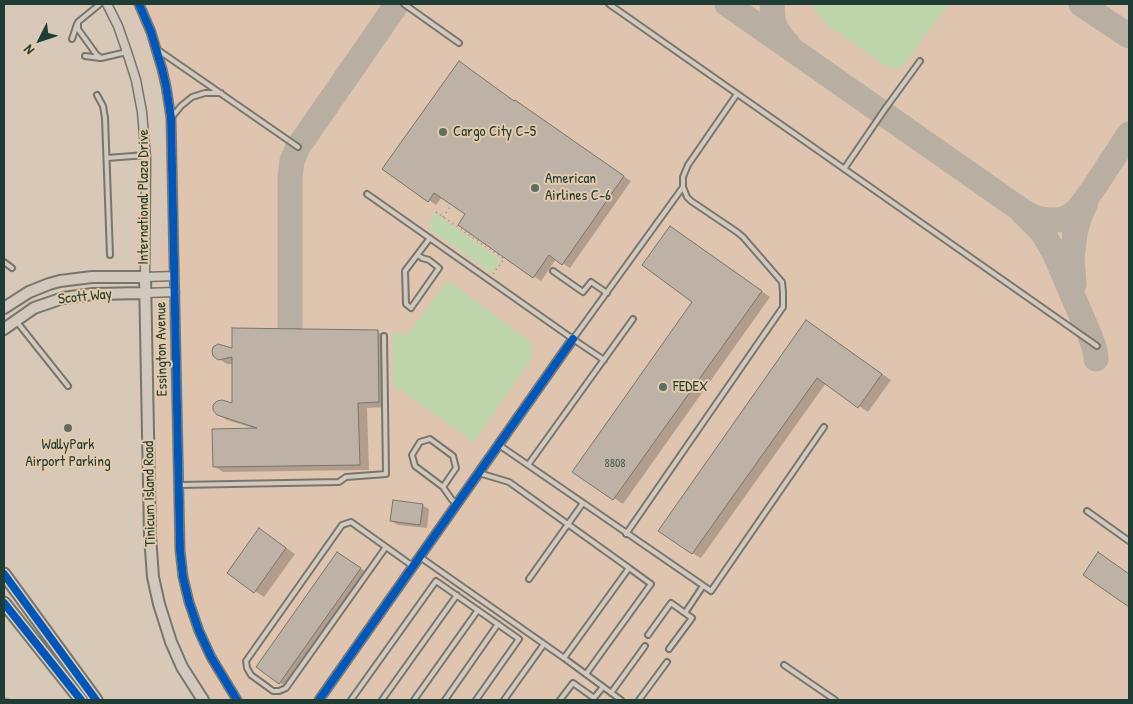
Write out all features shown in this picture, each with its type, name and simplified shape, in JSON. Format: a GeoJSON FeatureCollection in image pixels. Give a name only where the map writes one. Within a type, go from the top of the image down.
{"type":"FeatureCollection","features":[{"type":"Feature","properties":{"kind":"main road"},"geometry":{"type":"LineString","coordinates":[[4,574],[96,700]]}},
{"type":"Feature","properties":{"kind":"main road"},"geometry":{"type":"LineString","coordinates":[[4,603],[81,700]]}},
{"type":"Feature","properties":{"kind":"street","name":"International Plaza Drive"},"geometry":{"type":"LineString","coordinates":[[107,4],[118,26],[127,52],[136,80],[142,112],[146,155],[145,277]]}},
{"type":"Feature","properties":{"kind":"street","name":"Essington Avenue"},"geometry":{"type":"LineString","coordinates":[[139,4],[156,48],[166,86],[171,118],[181,563],[186,588],[199,631],[211,657],[230,688]]}},
{"type":"Feature","properties":{"kind":"street","name":"Scott Way"},"geometry":{"type":"LineString","coordinates":[[4,307],[29,292],[60,281],[81,278],[174,276]]}},
{"type":"Feature","properties":{"kind":"street","name":"Tinicum Island Road"},"geometry":{"type":"LineString","coordinates":[[145,277],[150,529],[153,577],[171,642],[203,700]]}},
{"type":"Feature","properties":{"kind":"street","name":"Scott Way"},"geometry":{"type":"LineString","coordinates":[[4,329],[34,308],[72,296],[175,292]]}},
{"type":"Feature","properties":{"kind":"street"},"geometry":{"type":"LineString","coordinates":[[4,307],[16,320]]}},
{"type":"Feature","properties":{"kind":"street"},"geometry":{"type":"LineString","coordinates":[[320,700],[573,339]]}},
{"type":"Feature","properties":{"kind":"street"},"geometry":{"type":"LineString","coordinates":[[230,688],[237,700]]}},
{"type":"Feature","properties":{"kind":"street"},"geometry":{"type":"LineString","coordinates":[[230,688],[243,700]]}},
{"type":"Feature","properties":{"kind":"lane"},"geometry":{"type":"LineString","coordinates":[[72,39],[78,22],[100,4]]}},
{"type":"Feature","properties":{"kind":"lane"},"geometry":{"type":"LineString","coordinates":[[404,4],[459,43]]}},
{"type":"Feature","properties":{"kind":"lane"},"geometry":{"type":"LineString","coordinates":[[609,4],[1097,346]]}},
{"type":"Feature","properties":{"kind":"lane"},"geometry":{"type":"LineString","coordinates":[[78,22],[78,29],[96,54],[102,58]]}},
{"type":"Feature","properties":{"kind":"lane"},"geometry":{"type":"LineString","coordinates":[[156,48],[298,147]]}},
{"type":"Feature","properties":{"kind":"lane"},"geometry":{"type":"LineString","coordinates":[[85,56],[102,58],[127,52]]}},
{"type":"Feature","properties":{"kind":"lane"},"geometry":{"type":"LineString","coordinates":[[844,169],[920,61]]}},
{"type":"Feature","properties":{"kind":"lane"},"geometry":{"type":"LineString","coordinates":[[171,118],[192,97],[205,92],[220,93]]}},
{"type":"Feature","properties":{"kind":"lane"},"geometry":{"type":"LineString","coordinates":[[626,534],[783,307],[782,282],[743,237],[691,201],[683,187],[683,177],[688,165],[737,94]]}},
{"type":"Feature","properties":{"kind":"lane"},"geometry":{"type":"LineString","coordinates":[[96,95],[104,112],[110,255]]}},
{"type":"Feature","properties":{"kind":"lane"},"geometry":{"type":"LineString","coordinates":[[107,158],[146,155]]}},
{"type":"Feature","properties":{"kind":"lane"},"geometry":{"type":"LineString","coordinates":[[573,339],[683,187]]}},
{"type":"Feature","properties":{"kind":"lane"},"geometry":{"type":"LineString","coordinates":[[368,194],[604,360]]}},
{"type":"Feature","properties":{"kind":"lane"},"geometry":{"type":"LineString","coordinates":[[418,254],[439,268],[411,308],[406,304],[405,271],[430,238]]}},
{"type":"Feature","properties":{"kind":"lane"},"geometry":{"type":"LineString","coordinates":[[4,264],[12,268]]}},
{"type":"Feature","properties":{"kind":"lane"},"geometry":{"type":"LineString","coordinates":[[553,270],[583,292],[590,282],[607,293]]}},
{"type":"Feature","properties":{"kind":"lane"},"geometry":{"type":"LineString","coordinates":[[16,320],[68,386]]}},
{"type":"Feature","properties":{"kind":"lane"},"geometry":{"type":"LineString","coordinates":[[528,465],[633,320]]}},
{"type":"Feature","properties":{"kind":"lane"},"geometry":{"type":"LineString","coordinates":[[179,485],[339,482],[346,477],[386,474],[384,336]]}},
{"type":"Feature","properties":{"kind":"lane"},"geometry":{"type":"LineString","coordinates":[[499,445],[711,592],[824,428]]}},
{"type":"Feature","properties":{"kind":"lane"},"geometry":{"type":"LineString","coordinates":[[443,487],[456,468],[454,456],[430,440],[420,442],[412,455],[415,466],[443,487],[452,500],[458,504]]}},
{"type":"Feature","properties":{"kind":"lane"},"geometry":{"type":"LineString","coordinates":[[480,473],[509,482],[652,584],[586,674]]}},
{"type":"Feature","properties":{"kind":"lane"},"geometry":{"type":"LineString","coordinates":[[529,579],[583,503]]}},
{"type":"Feature","properties":{"kind":"lane"},"geometry":{"type":"LineString","coordinates":[[1087,511],[1129,541]]}},
{"type":"Feature","properties":{"kind":"lane"},"geometry":{"type":"LineString","coordinates":[[386,547],[286,688],[273,691],[251,675],[246,661],[342,525],[351,522],[386,547],[414,567]]}},
{"type":"Feature","properties":{"kind":"lane"},"geometry":{"type":"LineString","coordinates":[[420,558],[621,700]]}},
{"type":"Feature","properties":{"kind":"lane"},"geometry":{"type":"LineString","coordinates":[[564,658],[629,568]]}},
{"type":"Feature","properties":{"kind":"lane"},"geometry":{"type":"LineString","coordinates":[[351,700],[436,580],[519,639],[476,700]]}},
{"type":"Feature","properties":{"kind":"lane"},"geometry":{"type":"LineString","coordinates":[[685,613],[703,586]]}},
{"type":"Feature","properties":{"kind":"lane"},"geometry":{"type":"LineString","coordinates":[[382,700],[456,595]]}},
{"type":"Feature","properties":{"kind":"lane"},"geometry":{"type":"LineString","coordinates":[[648,634],[671,603],[692,618],[669,649]]}},
{"type":"Feature","properties":{"kind":"lane"},"geometry":{"type":"LineString","coordinates":[[414,700],[478,610]]}},
{"type":"Feature","properties":{"kind":"lane"},"geometry":{"type":"LineString","coordinates":[[444,700],[498,624]]}},
{"type":"Feature","properties":{"kind":"lane"},"geometry":{"type":"LineString","coordinates":[[504,700],[544,644]]}},
{"type":"Feature","properties":{"kind":"lane"},"geometry":{"type":"LineString","coordinates":[[611,693],[645,646]]}},
{"type":"Feature","properties":{"kind":"lane"},"geometry":{"type":"LineString","coordinates":[[639,700],[667,662]]}},
{"type":"Feature","properties":{"kind":"lane"},"geometry":{"type":"LineString","coordinates":[[784,665],[835,700]]}},
{"type":"Feature","properties":{"kind":"lane"},"geometry":{"type":"LineString","coordinates":[[560,700],[573,683],[593,699],[603,687]]}},
{"type":"Feature","properties":{"kind":"path"},"geometry":{"type":"LineString","coordinates":[[443,217],[451,205]]}},
{"type":"Feature","properties":{"kind":"path"},"geometry":{"type":"LineString","coordinates":[[436,212],[504,259],[493,274]]}},
{"type":"Feature","properties":{"kind":"shaded area"},"geometry":{"type":"Polygon","coordinates":[[[130,4],[1129,4],[1129,700],[214,700],[204,686],[179,636],[165,592],[158,551],[155,296],[166,207],[164,117],[162,100],[147,43],[130,4]]]}},
{"type":"Feature","properties":{"kind":"green space"},"geometry":{"type":"Polygon","coordinates":[[[813,4],[948,4],[903,66],[895,69],[887,67],[821,20],[813,4]]]}},
{"type":"Feature","properties":{"kind":"green space"},"geometry":{"type":"Polygon","coordinates":[[[435,213],[501,260],[493,272],[430,230],[429,222],[435,213]]]}},
{"type":"Feature","properties":{"kind":"green space"},"geometry":{"type":"Polygon","coordinates":[[[448,280],[533,344],[531,359],[474,442],[393,385],[392,333],[407,335],[448,280]]]}},
{"type":"Feature","properties":{"kind":"building","name":"American Airlines C-6"},"geometry":{"type":"Polygon","coordinates":[[[459,61],[624,176],[562,265],[549,255],[533,278],[458,225],[465,214],[434,193],[428,202],[382,169],[459,61]]]}},
{"type":"Feature","properties":{"kind":"building","name":"FEDEX"},"geometry":{"type":"Polygon","coordinates":[[[670,226],[762,291],[613,500],[572,472],[692,302],[642,265],[670,226]]]}},
{"type":"Feature","properties":{"kind":"building","name":"FEDEX"},"geometry":{"type":"Polygon","coordinates":[[[806,320],[882,374],[858,408],[817,378],[692,554],[658,531],[806,320]]]}},
{"type":"Feature","properties":{"kind":"building"},"geometry":{"type":"Polygon","coordinates":[[[232,328],[378,330],[379,402],[358,403],[360,465],[213,467],[212,429],[257,428],[217,415],[213,410],[213,405],[217,401],[222,400],[232,403],[232,357],[218,360],[213,356],[212,351],[213,347],[218,344],[232,348],[232,328]]]}},
{"type":"Feature","properties":{"kind":"building"},"geometry":{"type":"Polygon","coordinates":[[[393,500],[423,504],[420,525],[390,521],[393,500]]]}},
{"type":"Feature","properties":{"kind":"building"},"geometry":{"type":"Polygon","coordinates":[[[259,528],[286,548],[254,593],[227,573],[259,528]]]}},
{"type":"Feature","properties":{"kind":"building"},"geometry":{"type":"Polygon","coordinates":[[[337,552],[361,568],[279,684],[256,667],[337,552]]]}},
{"type":"Feature","properties":{"kind":"building"},"geometry":{"type":"Polygon","coordinates":[[[1098,552],[1129,574],[1129,607],[1083,575],[1098,552]]]}},
{"type":"Feature","properties":{"kind":"taxiway"},"geometry":{"type":"LineString","coordinates":[[290,329],[290,178],[292,161],[298,147],[397,4]]}},
{"type":"Feature","properties":{"kind":"taxiway"},"geometry":{"type":"LineString","coordinates":[[727,4],[1024,212],[1036,218],[1059,220],[1077,211],[1129,134]]}},
{"type":"Feature","properties":{"kind":"taxiway"},"geometry":{"type":"LineString","coordinates":[[772,4],[773,20],[776,28],[788,44]]}},
{"type":"Feature","properties":{"kind":"taxiway"},"geometry":{"type":"LineString","coordinates":[[1081,4],[1129,36]]}},
{"type":"Feature","properties":{"kind":"taxiway"},"geometry":{"type":"LineString","coordinates":[[1074,285],[1072,258],[1075,233],[1086,202]]}},
{"type":"Feature","properties":{"kind":"taxiway"},"geometry":{"type":"LineString","coordinates":[[1022,212],[1042,232],[1054,252],[1090,336],[1096,359]]}},
{"type":"Feature","properties":{"kind":"railway"},"geometry":{"type":"LineString","coordinates":[[4,698],[9,700]]}},
{"type":"Feature","properties":{"kind":"cycle path"},"geometry":{"type":"LineString","coordinates":[[139,4],[151,32],[162,69],[171,118],[180,550],[183,577],[199,631],[211,657],[237,700]]}},
{"type":"Feature","properties":{"kind":"cycle path"},"geometry":{"type":"LineString","coordinates":[[319,700],[573,339]]}},
{"type":"Feature","properties":{"kind":"cycle path"},"geometry":{"type":"LineString","coordinates":[[4,574],[96,700]]}},
{"type":"Feature","properties":{"kind":"cycle path"},"geometry":{"type":"LineString","coordinates":[[4,603],[81,700]]}},
{"type":"Feature","properties":{"kind":"place","name":"Cargo City C-5"},"geometry":{"type":"Point","coordinates":[443,132]}},
{"type":"Feature","properties":{"kind":"place","name":"American Airlines C-6"},"geometry":{"type":"Point","coordinates":[535,188]}},
{"type":"Feature","properties":{"kind":"place","name":"FEDEX"},"geometry":{"type":"Point","coordinates":[663,387]}},
{"type":"Feature","properties":{"kind":"place","name":"WallyPark Airport Parking"},"geometry":{"type":"Point","coordinates":[68,428]}}]}
